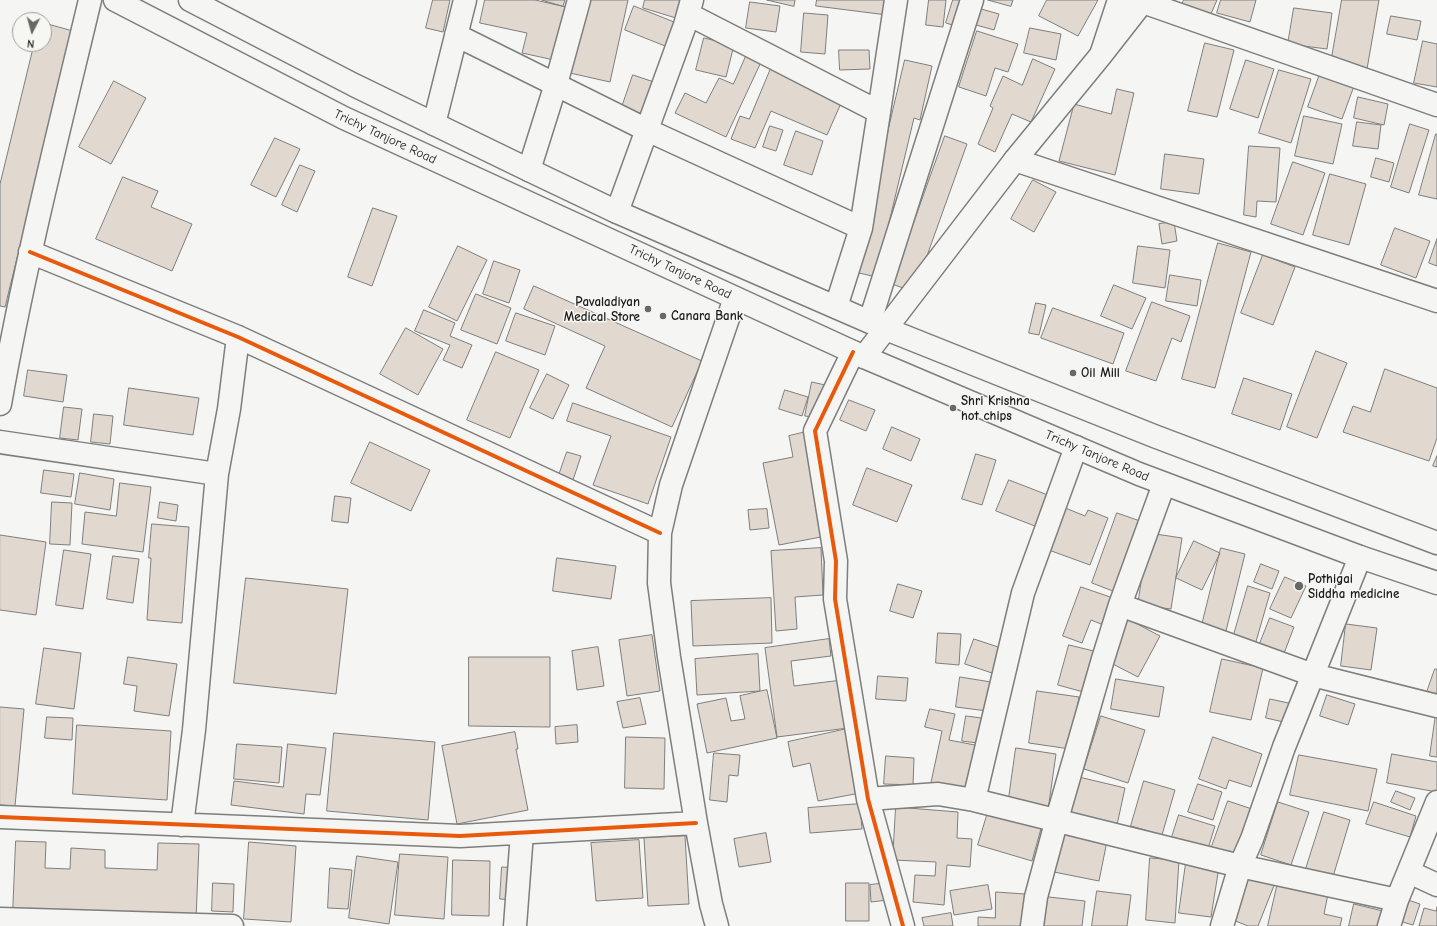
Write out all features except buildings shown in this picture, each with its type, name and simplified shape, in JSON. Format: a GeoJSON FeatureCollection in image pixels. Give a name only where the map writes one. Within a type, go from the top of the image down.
{"type":"FeatureCollection","features":[{"type":"Feature","properties":{"kind":"main road"},"geometry":{"type":"LineString","coordinates":[[0,404],[6,331],[30,252],[90,0]]}},
{"type":"Feature","properties":{"kind":"main road","name":"Trichy Tanjore Road"},"geometry":{"type":"LineString","coordinates":[[115,0],[344,118],[859,354],[1164,484],[1360,557],[1437,583]]}},
{"type":"Feature","properties":{"kind":"main road"},"geometry":{"type":"LineString","coordinates":[[190,0],[354,85],[617,212],[878,325],[1154,436],[1437,543]]}},
{"type":"Feature","properties":{"kind":"main road"},"geometry":{"type":"LineString","coordinates":[[434,124],[465,0]]}},
{"type":"Feature","properties":{"kind":"main road"},"geometry":{"type":"LineString","coordinates":[[529,170],[556,84],[579,0]]}},
{"type":"Feature","properties":{"kind":"main road"},"geometry":{"type":"LineString","coordinates":[[836,307],[861,228],[896,0]]}},
{"type":"Feature","properties":{"kind":"main road"},"geometry":{"type":"LineString","coordinates":[[878,325],[972,0]]}},
{"type":"Feature","properties":{"kind":"main road"},"geometry":{"type":"LineString","coordinates":[[1101,55],[1119,0]]}},
{"type":"Feature","properties":{"kind":"main road"},"geometry":{"type":"LineString","coordinates":[[903,926],[868,799],[835,599],[836,561],[815,431],[859,354],[878,325],[1144,1],[1437,105]]}},
{"type":"Feature","properties":{"kind":"main road"},"geometry":{"type":"LineString","coordinates":[[617,212],[685,25],[690,7],[879,112]]}},
{"type":"Feature","properties":{"kind":"main road"},"geometry":{"type":"LineString","coordinates":[[456,34],[647,130],[861,228]]}},
{"type":"Feature","properties":{"kind":"main road"},"geometry":{"type":"LineString","coordinates":[[1015,160],[1437,301]]}},
{"type":"Feature","properties":{"kind":"main road"},"geometry":{"type":"LineString","coordinates":[[30,252],[238,337],[660,533]]}},
{"type":"Feature","properties":{"kind":"main road"},"geometry":{"type":"LineString","coordinates":[[718,926],[711,904],[696,823],[669,657],[659,583],[660,533],[671,485],[735,298]]}},
{"type":"Feature","properties":{"kind":"main road"},"geometry":{"type":"LineString","coordinates":[[182,825],[194,730],[217,474],[229,409],[238,337]]}},
{"type":"Feature","properties":{"kind":"main road"},"geometry":{"type":"LineString","coordinates":[[0,442],[217,474]]}},
{"type":"Feature","properties":{"kind":"main road"},"geometry":{"type":"LineString","coordinates":[[974,800],[1023,593],[1076,447]]}},
{"type":"Feature","properties":{"kind":"main road"},"geometry":{"type":"LineString","coordinates":[[1032,926],[1036,897],[1056,819],[1103,659],[1120,605],[1164,484]]}},
{"type":"Feature","properties":{"kind":"main road"},"geometry":{"type":"LineString","coordinates":[[1222,926],[1240,866],[1252,839],[1284,747],[1360,557]]}},
{"type":"Feature","properties":{"kind":"main road"},"geometry":{"type":"LineString","coordinates":[[1120,605],[1313,675],[1437,706]]}},
{"type":"Feature","properties":{"kind":"main road"},"geometry":{"type":"LineString","coordinates":[[868,799],[938,794],[974,800],[1056,819],[1240,866],[1397,900]]}},
{"type":"Feature","properties":{"kind":"main road"},"geometry":{"type":"LineString","coordinates":[[1389,926],[1397,900],[1437,802]]}},
{"type":"Feature","properties":{"kind":"main road"},"geometry":{"type":"LineString","coordinates":[[0,817],[460,836],[696,823]]}},
{"type":"Feature","properties":{"kind":"main road"},"geometry":{"type":"LineString","coordinates":[[515,926],[522,833]]}},
{"type":"Feature","properties":{"kind":"main road"},"geometry":{"type":"LineString","coordinates":[[1409,872],[1437,885]]}},
{"type":"Feature","properties":{"kind":"main road"},"geometry":{"type":"LineString","coordinates":[[0,919],[232,926]]}},
{"type":"Feature","properties":{"kind":"cycle path"},"geometry":{"type":"LineString","coordinates":[[30,252],[238,337],[660,533]]}},
{"type":"Feature","properties":{"kind":"cycle path"},"geometry":{"type":"LineString","coordinates":[[853,352],[815,431],[836,561],[835,599],[868,799],[903,926]]}},
{"type":"Feature","properties":{"kind":"cycle path"},"geometry":{"type":"LineString","coordinates":[[0,817],[460,836],[696,823]]}},
{"type":"Feature","properties":{"kind":"place","name":"Pavaladiyan Medical Store"},"geometry":{"type":"Point","coordinates":[648,309]}},
{"type":"Feature","properties":{"kind":"place","name":"Canara Bank"},"geometry":{"type":"Point","coordinates":[663,316]}},
{"type":"Feature","properties":{"kind":"place","name":"Oil Mill"},"geometry":{"type":"Point","coordinates":[1073,373]}},
{"type":"Feature","properties":{"kind":"place","name":"Shri Krishna hot chips"},"geometry":{"type":"Point","coordinates":[953,408]}},
{"type":"Feature","properties":{"kind":"place","name":"Pothigai Siddha medicine"},"geometry":{"type":"Point","coordinates":[1299,586]}}]}
